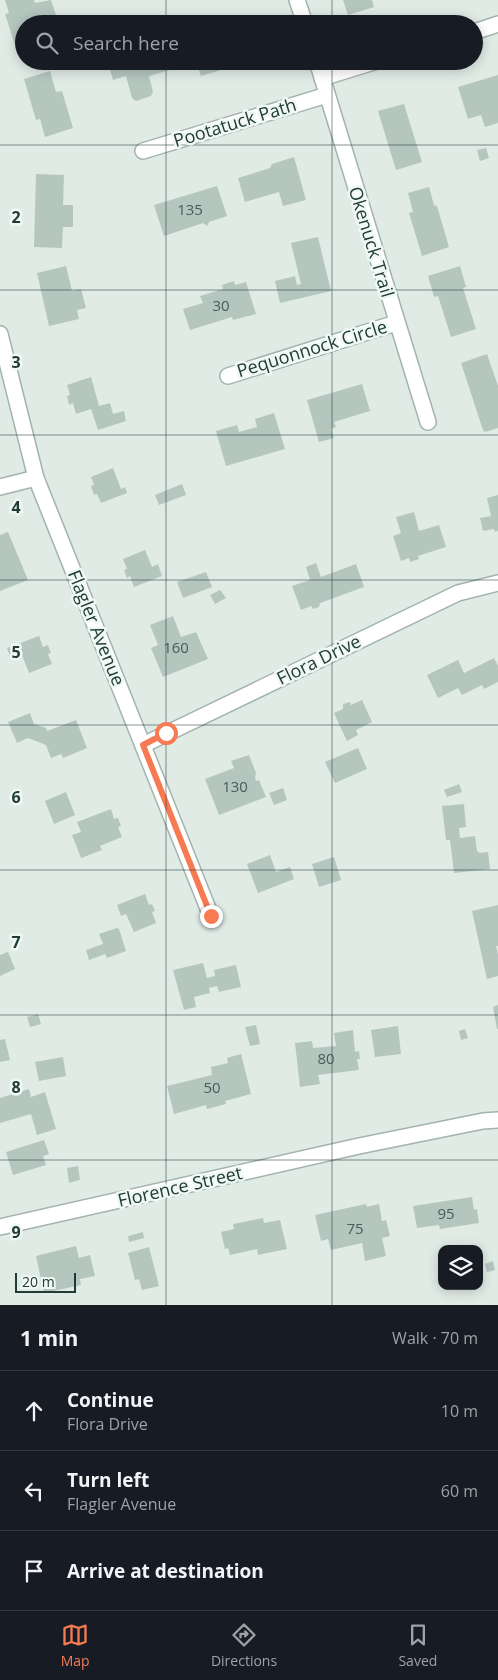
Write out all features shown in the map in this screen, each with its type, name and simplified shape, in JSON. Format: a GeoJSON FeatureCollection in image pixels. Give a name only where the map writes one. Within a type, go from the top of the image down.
{"type":"FeatureCollection","features":[{"type":"Feature","properties":{"kind":"street"},"geometry":{"type":"LineString","coordinates":[[297,0],[302,15]]}},
{"type":"Feature","properties":{"kind":"street"},"geometry":{"type":"LineString","coordinates":[[483,29],[498,24]]}},
{"type":"Feature","properties":{"kind":"street","name":"Okenuck Trail"},"geometry":{"type":"LineString","coordinates":[[320,70],[428,422]]}},
{"type":"Feature","properties":{"kind":"street"},"geometry":{"type":"LineString","coordinates":[[322,78],[348,70]]}},
{"type":"Feature","properties":{"kind":"street","name":"Pootatuck Path"},"geometry":{"type":"LineString","coordinates":[[143,151],[327,96]]}},
{"type":"Feature","properties":{"kind":"street","name":"Pequonnock Circle"},"geometry":{"type":"LineString","coordinates":[[228,376],[396,323]]}},
{"type":"Feature","properties":{"kind":"street","name":"Flagler Avenue"},"geometry":{"type":"LineString","coordinates":[[0,334],[36,478],[211,916]]}},
{"type":"Feature","properties":{"kind":"street"},"geometry":{"type":"LineString","coordinates":[[0,488],[36,478]]}},
{"type":"Feature","properties":{"kind":"street","name":"Flora Drive"},"geometry":{"type":"LineString","coordinates":[[143,745],[458,594],[498,583]]}},
{"type":"Feature","properties":{"kind":"street","name":"Florence Street"},"geometry":{"type":"LineString","coordinates":[[0,1227],[359,1146],[483,1121],[498,1120]]}},
{"type":"Feature","properties":{"kind":"building"},"geometry":{"type":"Polygon","coordinates":[[[5,0],[34,0],[35,3],[51,0],[56,15],[15,15],[15,45],[5,14],[9,13],[5,0]]]}},
{"type":"Feature","properties":{"kind":"building"},"geometry":{"type":"Polygon","coordinates":[[[343,0],[372,0],[374,7],[348,15],[343,0]]]}},
{"type":"Feature","properties":{"kind":"building"},"geometry":{"type":"Polygon","coordinates":[[[110,70],[170,70],[149,76],[153,92],[151,96],[136,101],[132,98],[126,76],[113,80],[110,70]]]}},
{"type":"Feature","properties":{"kind":"building"},"geometry":{"type":"Polygon","coordinates":[[[199,70],[221,70],[201,76],[199,70]]]}},
{"type":"Feature","properties":{"kind":"building"},"geometry":{"type":"Polygon","coordinates":[[[50,71],[56,92],[62,91],[73,128],[45,137],[40,119],[36,120],[24,79],[50,71]]]}},
{"type":"Feature","properties":{"kind":"building"},"geometry":{"type":"Polygon","coordinates":[[[498,75],[498,123],[485,127],[481,115],[468,119],[458,87],[498,75]]]}},
{"type":"Feature","properties":{"kind":"building"},"geometry":{"type":"Polygon","coordinates":[[[404,104],[422,162],[396,170],[378,111],[404,104]]]}},
{"type":"Feature","properties":{"kind":"building"},"geometry":{"type":"Polygon","coordinates":[[[486,148],[489,158],[480,161],[477,150],[486,148]]]}},
{"type":"Feature","properties":{"kind":"building"},"geometry":{"type":"Polygon","coordinates":[[[294,157],[306,200],[283,206],[279,192],[245,202],[238,178],[270,168],[272,164],[294,157]]]}},
{"type":"Feature","properties":{"kind":"building"},"geometry":{"type":"Polygon","coordinates":[[[36,174],[64,175],[63,205],[73,205],[73,227],[63,227],[62,248],[34,247],[36,174]]]}},
{"type":"Feature","properties":{"kind":"building"},"geometry":{"type":"Polygon","coordinates":[[[217,186],[227,216],[209,222],[207,226],[203,223],[164,236],[154,205],[217,186]]]}},
{"type":"Feature","properties":{"kind":"building"},"geometry":{"type":"Polygon","coordinates":[[[429,187],[434,205],[437,206],[449,247],[422,256],[409,213],[413,212],[408,193],[429,187]]]}},
{"type":"Feature","properties":{"kind":"building"},"geometry":{"type":"Polygon","coordinates":[[[318,237],[331,291],[280,303],[275,281],[295,276],[297,285],[301,284],[291,243],[318,237]]]}},
{"type":"Feature","properties":{"kind":"building"},"geometry":{"type":"Polygon","coordinates":[[[66,266],[72,291],[81,289],[86,308],[77,310],[79,319],[49,326],[37,273],[66,266]]]}},
{"type":"Feature","properties":{"kind":"building"},"geometry":{"type":"Polygon","coordinates":[[[460,266],[466,287],[463,288],[476,329],[451,337],[438,296],[434,297],[428,276],[460,266]]]}},
{"type":"Feature","properties":{"kind":"building"},"geometry":{"type":"Polygon","coordinates":[[[234,281],[235,285],[246,282],[256,314],[233,320],[232,317],[190,330],[183,309],[203,303],[200,296],[223,289],[222,285],[234,281]]]}},
{"type":"Feature","properties":{"kind":"building"},"geometry":{"type":"Polygon","coordinates":[[[487,354],[498,386],[498,428],[485,432],[461,363],[487,354]]]}},
{"type":"Feature","properties":{"kind":"building"},"geometry":{"type":"Polygon","coordinates":[[[91,377],[99,406],[110,403],[113,414],[124,411],[126,421],[98,430],[91,409],[76,414],[73,403],[69,405],[67,396],[70,395],[67,385],[91,377]]]}},
{"type":"Feature","properties":{"kind":"building"},"geometry":{"type":"Polygon","coordinates":[[[362,384],[370,411],[334,422],[336,427],[331,429],[334,438],[319,442],[307,400],[362,384]]]}},
{"type":"Feature","properties":{"kind":"building"},"geometry":{"type":"Polygon","coordinates":[[[274,413],[285,449],[226,466],[216,431],[237,425],[239,432],[257,427],[255,419],[274,413]]]}},
{"type":"Feature","properties":{"kind":"building"},"geometry":{"type":"Polygon","coordinates":[[[113,468],[121,489],[125,487],[127,493],[101,503],[97,494],[94,495],[91,486],[94,485],[91,477],[113,468]]]}},
{"type":"Feature","properties":{"kind":"building"},"geometry":{"type":"Polygon","coordinates":[[[182,484],[186,495],[159,505],[155,495],[182,484]]]}},
{"type":"Feature","properties":{"kind":"building"},"geometry":{"type":"Polygon","coordinates":[[[498,495],[498,531],[495,532],[494,529],[483,531],[480,518],[491,516],[487,498],[498,495]]]}},
{"type":"Feature","properties":{"kind":"building"},"geometry":{"type":"Polygon","coordinates":[[[414,512],[419,531],[439,525],[446,547],[418,556],[419,559],[410,562],[409,558],[401,561],[393,536],[401,533],[396,517],[414,512]]]}},
{"type":"Feature","properties":{"kind":"building"},"geometry":{"type":"Polygon","coordinates":[[[8,532],[28,580],[0,591],[0,535],[8,532]]]}},
{"type":"Feature","properties":{"kind":"building"},"geometry":{"type":"Polygon","coordinates":[[[145,550],[152,567],[158,564],[162,576],[134,587],[130,576],[127,578],[124,570],[127,569],[123,559],[145,550]]]}},
{"type":"Feature","properties":{"kind":"building"},"geometry":{"type":"Polygon","coordinates":[[[316,563],[321,577],[356,564],[364,587],[320,603],[319,607],[313,609],[311,606],[301,610],[292,586],[310,580],[306,567],[316,563]]]}},
{"type":"Feature","properties":{"kind":"building"},"geometry":{"type":"Polygon","coordinates":[[[206,572],[212,587],[183,598],[177,582],[206,572]]]}},
{"type":"Feature","properties":{"kind":"building"},"geometry":{"type":"Polygon","coordinates":[[[220,590],[226,598],[215,604],[210,595],[220,590]]]}},
{"type":"Feature","properties":{"kind":"building"},"geometry":{"type":"Polygon","coordinates":[[[173,616],[181,637],[196,632],[208,659],[163,677],[151,648],[158,645],[150,625],[173,616]]]}},
{"type":"Feature","properties":{"kind":"building"},"geometry":{"type":"Polygon","coordinates":[[[39,636],[43,647],[48,645],[51,653],[48,654],[52,664],[29,673],[22,655],[11,659],[7,648],[39,636]]]}},
{"type":"Feature","properties":{"kind":"building"},"geometry":{"type":"Polygon","coordinates":[[[494,658],[498,666],[498,682],[484,689],[482,685],[462,695],[458,688],[438,698],[427,675],[458,660],[464,673],[494,658]]]}},
{"type":"Feature","properties":{"kind":"building"},"geometry":{"type":"Polygon","coordinates":[[[362,700],[372,722],[356,730],[358,735],[347,741],[334,713],[343,709],[343,704],[350,702],[351,705],[362,700]]]}},
{"type":"Feature","properties":{"kind":"building"},"geometry":{"type":"Polygon","coordinates":[[[30,713],[34,724],[46,728],[47,731],[76,720],[87,748],[63,758],[61,754],[51,758],[46,745],[28,738],[17,743],[8,722],[30,713]]]}},
{"type":"Feature","properties":{"kind":"building"},"geometry":{"type":"Polygon","coordinates":[[[358,748],[367,769],[335,783],[325,762],[358,748]]]}},
{"type":"Feature","properties":{"kind":"building"},"geometry":{"type":"Polygon","coordinates":[[[249,755],[256,773],[256,781],[259,780],[266,797],[219,815],[205,779],[234,768],[231,761],[249,755]]]}},
{"type":"Feature","properties":{"kind":"building"},"geometry":{"type":"Polygon","coordinates":[[[459,784],[462,792],[447,797],[444,790],[459,784]]]}},
{"type":"Feature","properties":{"kind":"building"},"geometry":{"type":"Polygon","coordinates":[[[283,788],[287,800],[274,805],[269,793],[283,788]]]}},
{"type":"Feature","properties":{"kind":"building"},"geometry":{"type":"Polygon","coordinates":[[[66,792],[75,815],[54,824],[45,801],[66,792]]]}},
{"type":"Feature","properties":{"kind":"building"},"geometry":{"type":"Polygon","coordinates":[[[464,804],[466,827],[459,828],[460,838],[475,836],[477,851],[480,853],[488,852],[490,869],[454,873],[450,840],[446,840],[442,806],[464,804]]]}},
{"type":"Feature","properties":{"kind":"building"},"geometry":{"type":"Polygon","coordinates":[[[111,809],[114,819],[118,818],[121,826],[118,827],[122,837],[100,846],[102,850],[81,858],[72,835],[81,832],[77,822],[111,809]]]}},
{"type":"Feature","properties":{"kind":"building"},"geometry":{"type":"Polygon","coordinates":[[[270,855],[276,872],[290,867],[294,879],[258,893],[247,864],[270,855]]]}},
{"type":"Feature","properties":{"kind":"building"},"geometry":{"type":"Polygon","coordinates":[[[334,857],[341,880],[319,887],[312,864],[334,857]]]}},
{"type":"Feature","properties":{"kind":"building"},"geometry":{"type":"Polygon","coordinates":[[[145,894],[149,905],[152,904],[155,911],[152,912],[156,923],[134,932],[126,914],[121,916],[117,905],[145,894]]]}},
{"type":"Feature","properties":{"kind":"building"},"geometry":{"type":"Polygon","coordinates":[[[498,905],[498,946],[496,946],[498,976],[487,979],[472,911],[498,905]]]}},
{"type":"Feature","properties":{"kind":"building"},"geometry":{"type":"Polygon","coordinates":[[[117,928],[126,951],[107,958],[105,954],[89,960],[86,950],[103,944],[99,934],[117,928]]]}},
{"type":"Feature","properties":{"kind":"building"},"geometry":{"type":"Polygon","coordinates":[[[8,952],[15,969],[0,976],[0,955],[8,952]]]}},
{"type":"Feature","properties":{"kind":"building"},"geometry":{"type":"Polygon","coordinates":[[[203,963],[207,978],[215,976],[214,970],[236,965],[241,987],[219,992],[217,986],[209,988],[210,993],[194,997],[196,1007],[184,1010],[173,970],[203,963]]]}},
{"type":"Feature","properties":{"kind":"building"},"geometry":{"type":"Polygon","coordinates":[[[498,1005],[498,1029],[497,1029],[493,1007],[498,1005]]]}},
{"type":"Feature","properties":{"kind":"building"},"geometry":{"type":"Polygon","coordinates":[[[38,1014],[41,1024],[30,1027],[27,1017],[38,1014]]]}},
{"type":"Feature","properties":{"kind":"building"},"geometry":{"type":"Polygon","coordinates":[[[256,1025],[260,1044],[250,1046],[245,1027],[256,1025]]]}},
{"type":"Feature","properties":{"kind":"building"},"geometry":{"type":"Polygon","coordinates":[[[398,1026],[401,1054],[375,1057],[371,1030],[398,1026]]]}},
{"type":"Feature","properties":{"kind":"building"},"geometry":{"type":"Polygon","coordinates":[[[465,1029],[468,1038],[461,1040],[459,1031],[465,1029]]]}},
{"type":"Feature","properties":{"kind":"building"},"geometry":{"type":"Polygon","coordinates":[[[353,1030],[355,1052],[359,1051],[360,1059],[357,1059],[359,1070],[318,1075],[320,1084],[300,1087],[295,1043],[312,1041],[313,1048],[336,1046],[334,1033],[353,1030]]]}},
{"type":"Feature","properties":{"kind":"building"},"geometry":{"type":"Polygon","coordinates":[[[5,1039],[10,1060],[0,1062],[0,1040],[5,1039]]]}},
{"type":"Feature","properties":{"kind":"building"},"geometry":{"type":"Polygon","coordinates":[[[241,1054],[251,1094],[225,1101],[226,1104],[207,1109],[206,1105],[174,1114],[167,1086],[212,1075],[211,1067],[228,1063],[227,1058],[241,1054]]]}},
{"type":"Feature","properties":{"kind":"building"},"geometry":{"type":"Polygon","coordinates":[[[63,1057],[66,1076],[39,1081],[35,1062],[63,1057]]]}},
{"type":"Feature","properties":{"kind":"building"},"geometry":{"type":"Polygon","coordinates":[[[29,1089],[31,1097],[45,1092],[56,1129],[37,1135],[31,1114],[0,1123],[0,1098],[29,1089]]]}},
{"type":"Feature","properties":{"kind":"building"},"geometry":{"type":"Polygon","coordinates":[[[44,1140],[49,1154],[43,1156],[46,1165],[13,1175],[6,1152],[44,1140]]]}},
{"type":"Feature","properties":{"kind":"building"},"geometry":{"type":"Polygon","coordinates":[[[78,1166],[80,1180],[69,1183],[67,1168],[78,1166]]]}},
{"type":"Feature","properties":{"kind":"building"},"geometry":{"type":"Polygon","coordinates":[[[472,1197],[474,1210],[477,1209],[479,1223],[440,1229],[439,1225],[417,1228],[413,1206],[472,1197]]]}},
{"type":"Feature","properties":{"kind":"building"},"geometry":{"type":"Polygon","coordinates":[[[366,1204],[367,1207],[379,1204],[382,1221],[386,1220],[390,1236],[382,1238],[386,1256],[365,1261],[362,1243],[331,1250],[328,1239],[321,1241],[315,1215],[366,1204]]]}},
{"type":"Feature","properties":{"kind":"building"},"geometry":{"type":"Polygon","coordinates":[[[263,1218],[264,1223],[280,1220],[287,1249],[258,1255],[257,1249],[230,1255],[228,1248],[225,1249],[221,1232],[234,1229],[233,1224],[263,1218]]]}},
{"type":"Feature","properties":{"kind":"building"},"geometry":{"type":"Polygon","coordinates":[[[143,1232],[144,1238],[129,1242],[128,1236],[143,1232]]]}},
{"type":"Feature","properties":{"kind":"building"},"geometry":{"type":"Polygon","coordinates":[[[76,1246],[79,1258],[90,1255],[95,1276],[80,1279],[81,1285],[44,1293],[36,1256],[76,1246]]]}},
{"type":"Feature","properties":{"kind":"building"},"geometry":{"type":"Polygon","coordinates":[[[149,1247],[159,1286],[142,1290],[139,1279],[135,1280],[128,1253],[149,1247]]]}},
{"type":"Feature","properties":{"kind":"building"},"geometry":{"type":"Polygon","coordinates":[[[493,1261],[495,1270],[487,1272],[485,1264],[493,1261]]]}},
{"type":"Feature","properties":{"kind":"route"},"geometry":{"type":"LineString","coordinates":[[166,733],[143,745],[211,916]]}}]}
